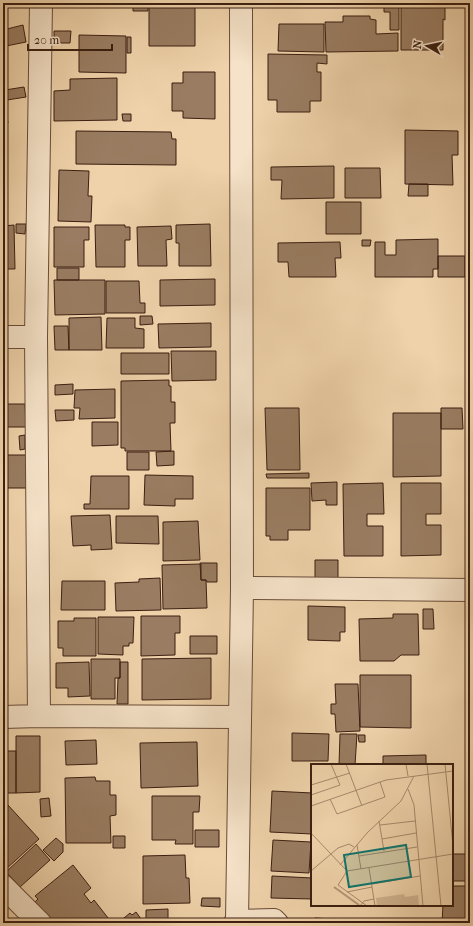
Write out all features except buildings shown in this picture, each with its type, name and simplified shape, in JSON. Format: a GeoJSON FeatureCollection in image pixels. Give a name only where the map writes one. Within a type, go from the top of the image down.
{"type":"FeatureCollection","features":[{"type":"Feature","properties":{"kind":"street"},"geometry":{"type":"LineString","coordinates":[[39,716],[36,337],[41,3]]}},
{"type":"Feature","properties":{"kind":"street"},"geometry":{"type":"LineString","coordinates":[[241,3],[242,588],[236,922],[274,920],[277,923]]}},
{"type":"Feature","properties":{"kind":"street"},"geometry":{"type":"LineString","coordinates":[[3,336],[36,337]]}},
{"type":"Feature","properties":{"kind":"street"},"geometry":{"type":"LineString","coordinates":[[242,588],[470,590]]}},
{"type":"Feature","properties":{"kind":"street"},"geometry":{"type":"LineString","coordinates":[[3,717],[240,717]]}},
{"type":"Feature","properties":{"kind":"street"},"geometry":{"type":"LineString","coordinates":[[3,886],[40,923]]}}]}
